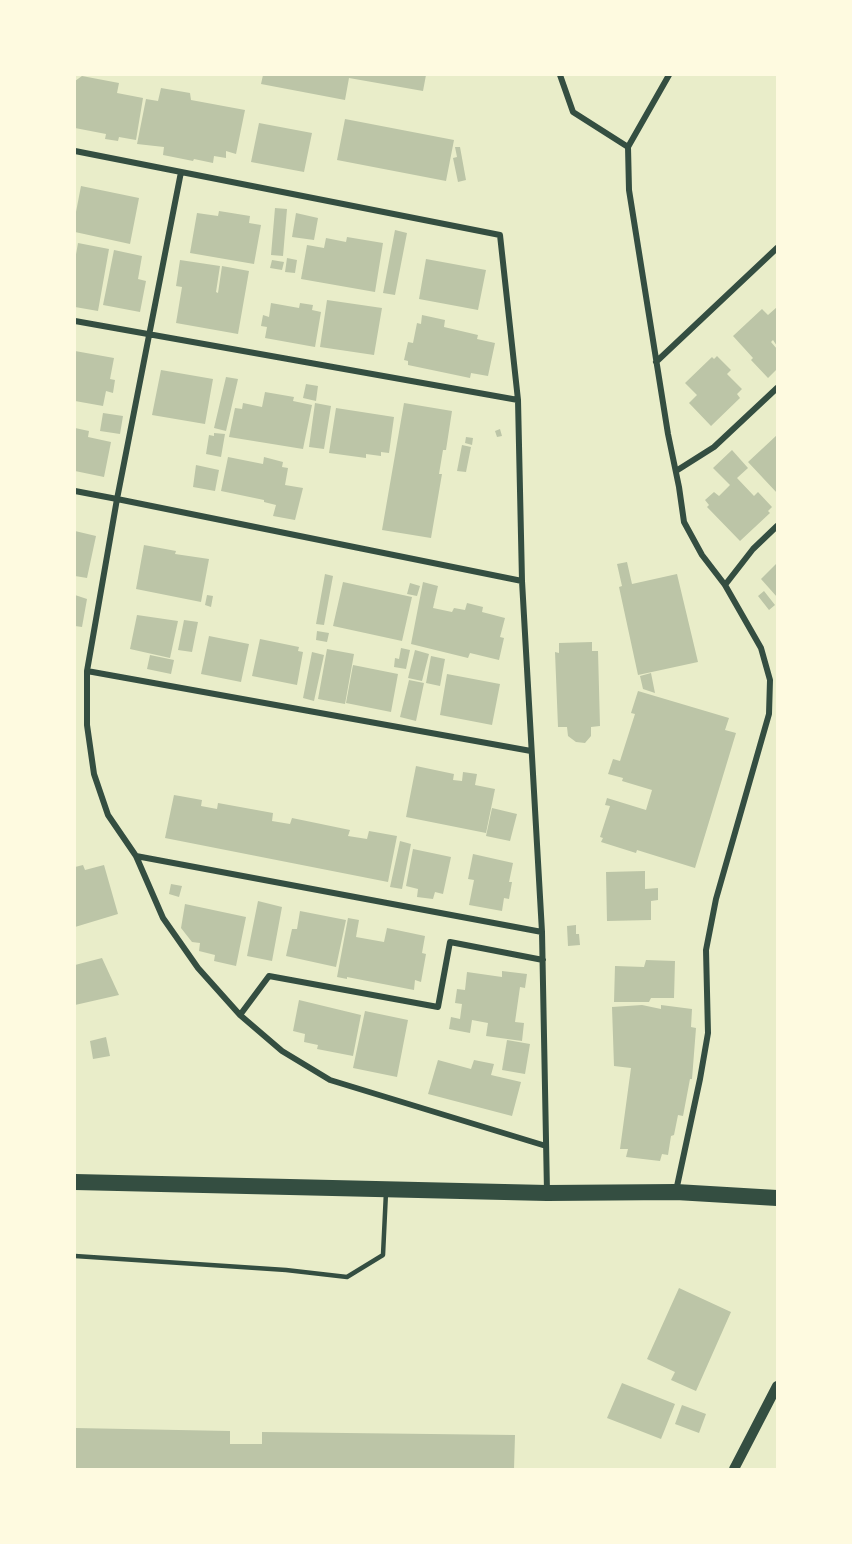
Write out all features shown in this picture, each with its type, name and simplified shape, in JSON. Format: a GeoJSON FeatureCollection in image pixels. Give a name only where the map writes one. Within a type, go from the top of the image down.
{"type":"FeatureCollection","features":[{"type":"Feature","properties":{"kind":"highway"},"geometry":{"type":"LineString","coordinates":[[75,1182],[547,1193],[676,1192],[777,1198]]}},
{"type":"Feature","properties":{"kind":"street"},"geometry":{"type":"LineString","coordinates":[[560,75],[573,112],[628,147]]}},
{"type":"Feature","properties":{"kind":"street"},"geometry":{"type":"LineString","coordinates":[[669,75],[628,147],[629,190],[656,362],[684,522],[702,555],[725,585],[761,648],[770,680],[769,714],[716,899],[706,950],[708,1033],[676,1192]]}},
{"type":"Feature","properties":{"kind":"street"},"geometry":{"type":"LineString","coordinates":[[75,151],[500,235],[518,400],[522,581],[542,932],[547,1193]]}},
{"type":"Feature","properties":{"kind":"street"},"geometry":{"type":"LineString","coordinates":[[181,172],[117,499],[87,670],[87,725],[94,774],[108,815],[136,856],[163,918],[198,968],[240,1015],[282,1051],[330,1080],[546,1146]]}},
{"type":"Feature","properties":{"kind":"street"},"geometry":{"type":"LineString","coordinates":[[656,362],[777,248]]}},
{"type":"Feature","properties":{"kind":"street"},"geometry":{"type":"LineString","coordinates":[[75,321],[518,400]]}},
{"type":"Feature","properties":{"kind":"street"},"geometry":{"type":"LineString","coordinates":[[676,471],[714,447],[777,388]]}},
{"type":"Feature","properties":{"kind":"street"},"geometry":{"type":"LineString","coordinates":[[75,491],[522,581]]}},
{"type":"Feature","properties":{"kind":"street"},"geometry":{"type":"LineString","coordinates":[[725,585],[753,549],[777,526]]}},
{"type":"Feature","properties":{"kind":"street"},"geometry":{"type":"LineString","coordinates":[[87,670],[531,751]]}},
{"type":"Feature","properties":{"kind":"street"},"geometry":{"type":"LineString","coordinates":[[136,856],[542,932]]}},
{"type":"Feature","properties":{"kind":"street"},"geometry":{"type":"LineString","coordinates":[[240,1015],[269,976],[438,1007],[450,942],[543,960]]}},
{"type":"Feature","properties":{"kind":"street"},"geometry":{"type":"LineString","coordinates":[[734,1469],[777,1386]]}},
{"type":"Feature","properties":{"kind":"lane"},"geometry":{"type":"LineString","coordinates":[[75,1256],[286,1270],[347,1277],[383,1255],[386,1190]]}},
{"type":"Feature","properties":{"kind":"building"},"geometry":{"type":"Polygon","coordinates":[[[263,75],[426,75],[423,91],[349,78],[345,100],[261,84],[263,75]]]}},
{"type":"Feature","properties":{"kind":"building"},"geometry":{"type":"Polygon","coordinates":[[[82,76],[119,83],[117,93],[143,98],[136,140],[119,137],[118,141],[105,139],[106,134],[75,128],[75,81],[82,76]]]}},
{"type":"Feature","properties":{"kind":"building"},"geometry":{"type":"Polygon","coordinates":[[[161,88],[190,93],[191,100],[245,110],[236,154],[226,151],[226,158],[214,156],[213,163],[194,159],[193,161],[163,155],[164,147],[137,144],[146,99],[158,101],[161,88]]]}},
{"type":"Feature","properties":{"kind":"building"},"geometry":{"type":"Polygon","coordinates":[[[345,119],[454,140],[446,181],[337,160],[345,119]]]}},
{"type":"Feature","properties":{"kind":"building"},"geometry":{"type":"Polygon","coordinates":[[[259,123],[312,133],[304,172],[251,162],[259,123]]]}},
{"type":"Feature","properties":{"kind":"building"},"geometry":{"type":"Polygon","coordinates":[[[455,147],[460,147],[466,180],[458,182],[453,158],[457,157],[455,147]]]}},
{"type":"Feature","properties":{"kind":"building"},"geometry":{"type":"Polygon","coordinates":[[[81,186],[139,198],[130,244],[75,232],[75,217],[81,186]]]}},
{"type":"Feature","properties":{"kind":"building"},"geometry":{"type":"Polygon","coordinates":[[[275,208],[287,209],[283,256],[271,255],[275,208]]]}},
{"type":"Feature","properties":{"kind":"building"},"geometry":{"type":"Polygon","coordinates":[[[219,211],[250,216],[249,223],[261,225],[254,264],[190,253],[197,213],[218,216],[219,211]]]}},
{"type":"Feature","properties":{"kind":"building"},"geometry":{"type":"Polygon","coordinates":[[[296,213],[318,218],[314,240],[292,237],[296,213]]]}},
{"type":"Feature","properties":{"kind":"building"},"geometry":{"type":"Polygon","coordinates":[[[395,230],[407,233],[395,295],[383,293],[395,230]]]}},
{"type":"Feature","properties":{"kind":"building"},"geometry":{"type":"Polygon","coordinates":[[[347,237],[383,243],[375,292],[301,279],[307,245],[324,248],[326,238],[346,242],[347,237]]]}},
{"type":"Feature","properties":{"kind":"building"},"geometry":{"type":"Polygon","coordinates":[[[78,243],[109,249],[98,311],[75,307],[75,260],[78,243]]]}},
{"type":"Feature","properties":{"kind":"building"},"geometry":{"type":"Polygon","coordinates":[[[114,250],[142,256],[138,279],[146,281],[140,312],[103,305],[114,250]]]}},
{"type":"Feature","properties":{"kind":"building"},"geometry":{"type":"Polygon","coordinates":[[[287,258],[297,260],[295,273],[285,272],[287,258]]]}},
{"type":"Feature","properties":{"kind":"building"},"geometry":{"type":"Polygon","coordinates":[[[426,259],[486,270],[478,310],[419,299],[426,259]]]}},
{"type":"Feature","properties":{"kind":"building"},"geometry":{"type":"Polygon","coordinates":[[[180,260],[220,266],[216,292],[218,293],[222,266],[249,271],[238,334],[176,323],[182,287],[176,286],[180,260]]]}},
{"type":"Feature","properties":{"kind":"building"},"geometry":{"type":"Polygon","coordinates":[[[272,260],[284,262],[282,270],[270,268],[272,260]]]}},
{"type":"Feature","properties":{"kind":"building"},"geometry":{"type":"Polygon","coordinates":[[[327,300],[382,308],[374,355],[320,347],[327,300]]]}},
{"type":"Feature","properties":{"kind":"building"},"geometry":{"type":"Polygon","coordinates":[[[271,303],[299,308],[300,303],[313,305],[312,310],[321,312],[315,347],[265,338],[267,327],[261,326],[263,315],[269,317],[271,303]]]}},
{"type":"Feature","properties":{"kind":"building"},"geometry":{"type":"Polygon","coordinates":[[[777,307],[777,346],[773,340],[771,342],[777,349],[777,369],[768,378],[733,336],[762,309],[768,315],[777,307]]]}},
{"type":"Feature","properties":{"kind":"building"},"geometry":{"type":"Polygon","coordinates":[[[422,315],[445,320],[444,327],[478,335],[477,339],[495,343],[488,376],[471,373],[470,378],[408,365],[408,361],[404,360],[408,342],[413,343],[417,323],[421,324],[422,315]]]}},
{"type":"Feature","properties":{"kind":"building"},"geometry":{"type":"Polygon","coordinates":[[[75,351],[114,358],[110,379],[115,380],[113,393],[106,391],[103,406],[75,401],[75,351]]]}},
{"type":"Feature","properties":{"kind":"building"},"geometry":{"type":"Polygon","coordinates":[[[717,356],[731,370],[727,374],[742,389],[737,394],[740,398],[711,426],[689,403],[697,395],[685,383],[712,357],[714,359],[717,356]]]}},
{"type":"Feature","properties":{"kind":"building"},"geometry":{"type":"Polygon","coordinates":[[[161,370],[213,379],[205,424],[152,415],[161,370]]]}},
{"type":"Feature","properties":{"kind":"building"},"geometry":{"type":"Polygon","coordinates":[[[226,377],[238,379],[226,431],[214,428],[226,377]]]}},
{"type":"Feature","properties":{"kind":"building"},"geometry":{"type":"Polygon","coordinates":[[[306,384],[318,386],[316,401],[303,398],[306,384]]]}},
{"type":"Feature","properties":{"kind":"building"},"geometry":{"type":"Polygon","coordinates":[[[265,392],[294,397],[293,401],[312,405],[303,449],[229,437],[235,408],[242,409],[243,403],[262,407],[265,392]]]}},
{"type":"Feature","properties":{"kind":"building"},"geometry":{"type":"Polygon","coordinates":[[[315,403],[331,406],[324,449],[309,447],[315,403]]]}},
{"type":"Feature","properties":{"kind":"building"},"geometry":{"type":"Polygon","coordinates":[[[404,403],[452,411],[446,450],[443,450],[439,474],[442,474],[431,538],[382,530],[404,403]]]}},
{"type":"Feature","properties":{"kind":"building"},"geometry":{"type":"Polygon","coordinates":[[[336,408],[394,417],[389,453],[381,452],[381,456],[366,454],[366,458],[329,453],[336,408]]]}},
{"type":"Feature","properties":{"kind":"building"},"geometry":{"type":"Polygon","coordinates":[[[103,413],[123,416],[120,434],[100,431],[103,413]]]}},
{"type":"Feature","properties":{"kind":"building"},"geometry":{"type":"Polygon","coordinates":[[[75,428],[89,431],[88,437],[111,442],[104,477],[75,471],[75,428]]]}},
{"type":"Feature","properties":{"kind":"building"},"geometry":{"type":"Polygon","coordinates":[[[500,429],[502,436],[497,437],[495,431],[500,429]]]}},
{"type":"Feature","properties":{"kind":"building"},"geometry":{"type":"Polygon","coordinates":[[[214,433],[225,434],[221,457],[206,454],[209,435],[214,436],[214,433]]]}},
{"type":"Feature","properties":{"kind":"building"},"geometry":{"type":"Polygon","coordinates":[[[777,435],[777,493],[748,462],[777,435]]]}},
{"type":"Feature","properties":{"kind":"building"},"geometry":{"type":"Polygon","coordinates":[[[466,437],[473,438],[472,445],[465,443],[466,437]]]}},
{"type":"Feature","properties":{"kind":"building"},"geometry":{"type":"Polygon","coordinates":[[[462,445],[471,447],[466,472],[457,471],[462,445]]]}},
{"type":"Feature","properties":{"kind":"building"},"geometry":{"type":"Polygon","coordinates":[[[732,450],[748,468],[737,478],[754,496],[758,492],[772,507],[768,511],[770,513],[740,541],[707,507],[709,505],[705,500],[714,492],[719,496],[730,485],[713,468],[732,450]]]}},
{"type":"Feature","properties":{"kind":"building"},"geometry":{"type":"Polygon","coordinates":[[[228,457],[263,464],[264,457],[283,462],[282,467],[288,468],[285,485],[303,488],[295,520],[273,516],[276,505],[264,502],[264,500],[221,491],[228,457]]]}},
{"type":"Feature","properties":{"kind":"building"},"geometry":{"type":"Polygon","coordinates":[[[196,465],[219,470],[215,491],[193,487],[196,465]]]}},
{"type":"Feature","properties":{"kind":"building"},"geometry":{"type":"Polygon","coordinates":[[[75,531],[96,536],[87,578],[75,576],[75,531]]]}},
{"type":"Feature","properties":{"kind":"building"},"geometry":{"type":"Polygon","coordinates":[[[144,545],[176,551],[175,554],[209,559],[201,602],[136,589],[144,545]]]}},
{"type":"Feature","properties":{"kind":"building"},"geometry":{"type":"Polygon","coordinates":[[[627,562],[632,584],[677,574],[698,662],[638,675],[619,587],[622,586],[617,564],[627,562]]]}},
{"type":"Feature","properties":{"kind":"building"},"geometry":{"type":"Polygon","coordinates":[[[777,563],[777,597],[761,579],[777,563]]]}},
{"type":"Feature","properties":{"kind":"building"},"geometry":{"type":"Polygon","coordinates":[[[325,574],[333,576],[324,625],[316,624],[325,574]]]}},
{"type":"Feature","properties":{"kind":"building"},"geometry":{"type":"Polygon","coordinates":[[[343,582],[412,597],[402,641],[333,626],[343,582]]]}},
{"type":"Feature","properties":{"kind":"building"},"geometry":{"type":"Polygon","coordinates":[[[423,582],[438,586],[433,608],[452,612],[454,608],[465,610],[467,603],[483,607],[482,612],[505,618],[500,637],[504,638],[499,660],[470,653],[468,658],[411,644],[423,582]]]}},
{"type":"Feature","properties":{"kind":"building"},"geometry":{"type":"Polygon","coordinates":[[[410,583],[420,586],[417,596],[407,594],[410,583]]]}},
{"type":"Feature","properties":{"kind":"building"},"geometry":{"type":"Polygon","coordinates":[[[764,591],[775,605],[769,610],[758,596],[764,591]]]}},
{"type":"Feature","properties":{"kind":"building"},"geometry":{"type":"Polygon","coordinates":[[[75,595],[87,599],[82,627],[75,626],[75,595]]]}},
{"type":"Feature","properties":{"kind":"building"},"geometry":{"type":"Polygon","coordinates":[[[207,595],[213,596],[211,607],[205,605],[207,595]]]}},
{"type":"Feature","properties":{"kind":"building"},"geometry":{"type":"Polygon","coordinates":[[[137,615],[178,621],[170,658],[130,649],[137,615]]]}},
{"type":"Feature","properties":{"kind":"building"},"geometry":{"type":"Polygon","coordinates":[[[184,620],[198,622],[192,652],[178,650],[184,620]]]}},
{"type":"Feature","properties":{"kind":"building"},"geometry":{"type":"Polygon","coordinates":[[[317,631],[329,633],[327,642],[316,640],[317,631]]]}},
{"type":"Feature","properties":{"kind":"building"},"geometry":{"type":"Polygon","coordinates":[[[209,636],[249,644],[241,682],[201,674],[209,636]]]}},
{"type":"Feature","properties":{"kind":"building"},"geometry":{"type":"Polygon","coordinates":[[[260,639],[299,647],[298,651],[303,652],[297,685],[252,676],[260,639]]]}},
{"type":"Feature","properties":{"kind":"building"},"geometry":{"type":"Polygon","coordinates":[[[592,642],[592,651],[598,651],[600,726],[591,727],[591,736],[585,743],[576,742],[568,736],[567,727],[558,727],[555,652],[559,653],[559,643],[592,642]]]}},
{"type":"Feature","properties":{"kind":"building"},"geometry":{"type":"Polygon","coordinates":[[[401,648],[410,650],[406,669],[394,667],[395,658],[399,659],[401,648]]]}},
{"type":"Feature","properties":{"kind":"building"},"geometry":{"type":"Polygon","coordinates":[[[327,649],[354,654],[345,704],[318,699],[327,649]]]}},
{"type":"Feature","properties":{"kind":"building"},"geometry":{"type":"Polygon","coordinates":[[[415,650],[429,654],[422,681],[408,678],[415,650]]]}},
{"type":"Feature","properties":{"kind":"building"},"geometry":{"type":"Polygon","coordinates":[[[312,652],[324,655],[314,701],[303,698],[312,652]]]}},
{"type":"Feature","properties":{"kind":"building"},"geometry":{"type":"Polygon","coordinates":[[[150,655],[174,660],[171,674],[147,669],[150,655]]]}},
{"type":"Feature","properties":{"kind":"building"},"geometry":{"type":"Polygon","coordinates":[[[431,656],[445,659],[440,686],[426,683],[431,656]]]}},
{"type":"Feature","properties":{"kind":"building"},"geometry":{"type":"Polygon","coordinates":[[[353,665],[398,674],[391,712],[346,703],[353,665]]]}},
{"type":"Feature","properties":{"kind":"building"},"geometry":{"type":"Polygon","coordinates":[[[651,673],[655,693],[643,689],[640,676],[651,673]]]}},
{"type":"Feature","properties":{"kind":"building"},"geometry":{"type":"Polygon","coordinates":[[[447,674],[500,684],[492,725],[440,715],[447,674]]]}},
{"type":"Feature","properties":{"kind":"building"},"geometry":{"type":"Polygon","coordinates":[[[409,680],[424,683],[416,721],[400,717],[409,680]]]}},
{"type":"Feature","properties":{"kind":"building"},"geometry":{"type":"Polygon","coordinates":[[[638,691],[729,718],[725,730],[736,733],[695,868],[637,850],[636,853],[601,842],[603,838],[600,837],[610,806],[605,805],[607,798],[646,810],[652,790],[608,774],[613,759],[620,761],[635,714],[631,713],[638,691]]]}},
{"type":"Feature","properties":{"kind":"building"},"geometry":{"type":"Polygon","coordinates":[[[416,766],[454,774],[453,780],[462,781],[463,772],[477,774],[475,785],[495,789],[486,833],[406,817],[416,766]]]}},
{"type":"Feature","properties":{"kind":"building"},"geometry":{"type":"Polygon","coordinates":[[[174,795],[202,800],[201,806],[217,809],[218,803],[273,813],[272,821],[290,824],[292,818],[350,830],[348,836],[367,839],[369,831],[397,836],[388,882],[165,838],[174,795]]]}},
{"type":"Feature","properties":{"kind":"building"},"geometry":{"type":"Polygon","coordinates":[[[492,808],[517,814],[510,841],[486,836],[492,808]]]}},
{"type":"Feature","properties":{"kind":"building"},"geometry":{"type":"Polygon","coordinates":[[[400,841],[411,844],[402,889],[390,887],[400,841]]]}},
{"type":"Feature","properties":{"kind":"building"},"geometry":{"type":"Polygon","coordinates":[[[413,849],[451,857],[443,894],[435,892],[433,899],[417,897],[418,889],[406,886],[413,849]]]}},
{"type":"Feature","properties":{"kind":"building"},"geometry":{"type":"Polygon","coordinates":[[[473,854],[513,863],[509,882],[512,882],[509,899],[504,898],[502,911],[469,905],[474,880],[468,879],[473,854]]]}},
{"type":"Feature","properties":{"kind":"building"},"geometry":{"type":"Polygon","coordinates":[[[83,865],[85,870],[104,865],[118,914],[75,927],[75,867],[83,865]]]}},
{"type":"Feature","properties":{"kind":"building"},"geometry":{"type":"Polygon","coordinates":[[[645,871],[645,889],[658,888],[658,900],[651,901],[651,920],[607,921],[606,872],[645,871]]]}},
{"type":"Feature","properties":{"kind":"building"},"geometry":{"type":"Polygon","coordinates":[[[171,884],[182,886],[179,897],[169,894],[171,884]]]}},
{"type":"Feature","properties":{"kind":"building"},"geometry":{"type":"Polygon","coordinates":[[[258,901],[282,907],[272,961],[247,956],[258,901]]]}},
{"type":"Feature","properties":{"kind":"building"},"geometry":{"type":"Polygon","coordinates":[[[185,904],[246,917],[236,966],[214,961],[215,955],[199,951],[200,943],[192,942],[181,928],[185,904]]]}},
{"type":"Feature","properties":{"kind":"building"},"geometry":{"type":"Polygon","coordinates":[[[300,911],[346,920],[336,967],[286,956],[292,929],[297,929],[300,911]]]}},
{"type":"Feature","properties":{"kind":"building"},"geometry":{"type":"Polygon","coordinates":[[[348,918],[359,920],[356,937],[384,942],[387,928],[425,936],[422,953],[426,954],[421,982],[415,980],[414,990],[337,977],[348,918]]]}},
{"type":"Feature","properties":{"kind":"building"},"geometry":{"type":"Polygon","coordinates":[[[576,925],[580,945],[568,946],[567,926],[576,925]]]}},
{"type":"Feature","properties":{"kind":"building"},"geometry":{"type":"Polygon","coordinates":[[[102,958],[119,995],[75,1005],[75,965],[102,958]]]}},
{"type":"Feature","properties":{"kind":"building"},"geometry":{"type":"Polygon","coordinates":[[[646,960],[675,961],[674,998],[651,998],[649,1002],[614,1002],[615,966],[644,967],[646,960]]]}},
{"type":"Feature","properties":{"kind":"building"},"geometry":{"type":"Polygon","coordinates":[[[502,971],[527,974],[525,988],[520,987],[515,1022],[524,1023],[522,1041],[486,1036],[488,1023],[472,1020],[470,1033],[449,1029],[451,1017],[460,1019],[462,1004],[455,1003],[457,989],[465,990],[467,972],[502,977],[502,971]]]}},
{"type":"Feature","properties":{"kind":"building"},"geometry":{"type":"Polygon","coordinates":[[[299,1000],[361,1015],[353,1056],[317,1049],[318,1045],[304,1042],[305,1034],[293,1031],[299,1000]]]}},
{"type":"Feature","properties":{"kind":"building"},"geometry":{"type":"Polygon","coordinates":[[[642,1005],[661,1009],[661,1005],[692,1009],[691,1027],[696,1028],[692,1079],[690,1079],[683,1116],[678,1115],[668,1155],[662,1154],[660,1161],[626,1157],[628,1149],[620,1149],[631,1068],[614,1066],[612,1007],[642,1005]]]}},
{"type":"Feature","properties":{"kind":"building"},"geometry":{"type":"Polygon","coordinates":[[[365,1011],[408,1020],[397,1077],[353,1068],[365,1011]]]}},
{"type":"Feature","properties":{"kind":"building"},"geometry":{"type":"Polygon","coordinates":[[[106,1037],[110,1056],[93,1059],[90,1041],[106,1037]]]}},
{"type":"Feature","properties":{"kind":"building"},"geometry":{"type":"Polygon","coordinates":[[[507,1040],[530,1044],[525,1074],[502,1070],[507,1040]]]}},
{"type":"Feature","properties":{"kind":"building"},"geometry":{"type":"Polygon","coordinates":[[[438,1060],[471,1069],[474,1060],[494,1064],[491,1075],[521,1082],[512,1116],[428,1094],[438,1060]]]}},
{"type":"Feature","properties":{"kind":"building"},"geometry":{"type":"Polygon","coordinates":[[[679,1288],[731,1312],[696,1391],[671,1380],[675,1372],[647,1359],[679,1288]]]}},
{"type":"Feature","properties":{"kind":"building"},"geometry":{"type":"Polygon","coordinates":[[[622,1383],[675,1404],[661,1439],[607,1418],[622,1383]]]}},
{"type":"Feature","properties":{"kind":"building"},"geometry":{"type":"Polygon","coordinates":[[[682,1405],[706,1414],[699,1433],[675,1424],[682,1405]]]}},
{"type":"Feature","properties":{"kind":"building"},"geometry":{"type":"Polygon","coordinates":[[[75,1428],[230,1431],[230,1444],[262,1444],[262,1432],[515,1435],[514,1469],[75,1469],[75,1428]]]}}]}
